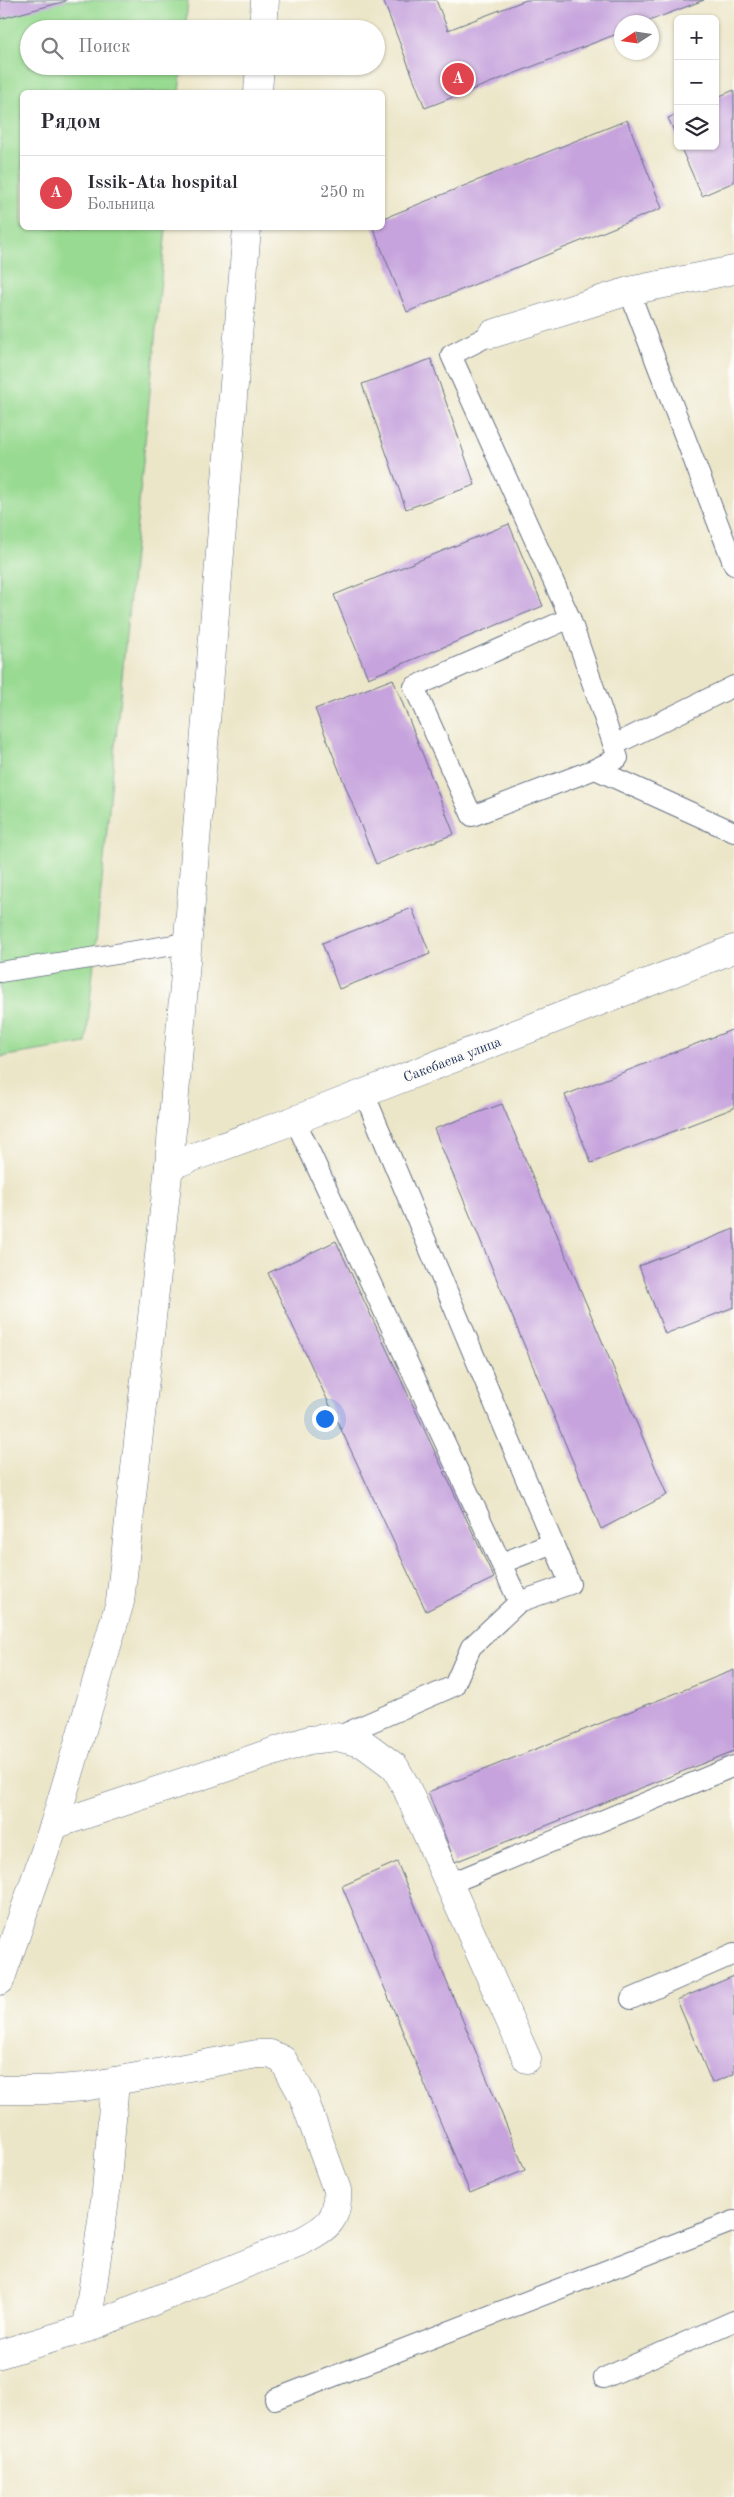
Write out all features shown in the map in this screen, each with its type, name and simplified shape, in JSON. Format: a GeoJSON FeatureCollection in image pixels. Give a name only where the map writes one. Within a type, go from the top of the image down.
{"type":"FeatureCollection","features":[{"type":"Feature","properties":{"kind":"street"},"geometry":{"type":"LineString","coordinates":[[264,20],[265,0]]}},
{"type":"Feature","properties":{"kind":"street"},"geometry":{"type":"LineString","coordinates":[[258,90],[259,75]]}},
{"type":"Feature","properties":{"kind":"street"},"geometry":{"type":"LineString","coordinates":[[0,1981],[54,1825],[120,1602],[169,1166],[246,230]]}},
{"type":"Feature","properties":{"kind":"street"},"geometry":{"type":"LineString","coordinates":[[492,334],[629,291],[734,270]]}},
{"type":"Feature","properties":{"kind":"street","name":"Сакебаева улица"},"geometry":{"type":"LineString","coordinates":[[169,1166],[296,1120],[734,949]]}},
{"type":"Feature","properties":{"kind":"street"},"geometry":{"type":"LineString","coordinates":[[54,1825],[309,1740],[337,1737],[364,1744],[395,1767],[527,2059]]}},
{"type":"Feature","properties":{"kind":"street"},"geometry":{"type":"LineString","coordinates":[[0,2090],[45,2090],[115,2081],[256,2054],[276,2056],[283,2060],[303,2096],[337,2190],[338,2204],[335,2216],[324,2229],[302,2241],[87,2328],[0,2354]]}},
{"type":"Feature","properties":{"kind":"street"},"geometry":{"type":"LineString","coordinates":[[87,2328],[106,2192],[115,2081]]}},
{"type":"Feature","properties":{"kind":"lane"},"geometry":{"type":"LineString","coordinates":[[629,291],[734,566]]}},
{"type":"Feature","properties":{"kind":"lane"},"geometry":{"type":"LineString","coordinates":[[492,334],[451,354],[570,618],[618,758],[595,769],[472,816],[414,686],[570,618]]}},
{"type":"Feature","properties":{"kind":"lane"},"geometry":{"type":"LineString","coordinates":[[614,745],[734,686]]}},
{"type":"Feature","properties":{"kind":"lane"},"geometry":{"type":"LineString","coordinates":[[595,769],[734,832]]}},
{"type":"Feature","properties":{"kind":"lane"},"geometry":{"type":"LineString","coordinates":[[0,972],[187,943]]}},
{"type":"Feature","properties":{"kind":"lane"},"geometry":{"type":"LineString","coordinates":[[337,1737],[454,1686],[472,1647],[519,1602],[570,1584],[364,1093]]}},
{"type":"Feature","properties":{"kind":"lane"},"geometry":{"type":"LineString","coordinates":[[296,1120],[519,1602]]}},
{"type":"Feature","properties":{"kind":"lane"},"geometry":{"type":"LineString","coordinates":[[502,1563],[553,1543]]}},
{"type":"Feature","properties":{"kind":"lane"},"geometry":{"type":"LineString","coordinates":[[449,1884],[734,1766]]}},
{"type":"Feature","properties":{"kind":"lane"},"geometry":{"type":"LineString","coordinates":[[631,1999],[734,1954]]}},
{"type":"Feature","properties":{"kind":"lane"},"geometry":{"type":"LineString","coordinates":[[275,2399],[734,2221]]}},
{"type":"Feature","properties":{"kind":"lane"},"geometry":{"type":"LineString","coordinates":[[604,2378],[734,2320]]}},
{"type":"Feature","properties":{"kind":"green space"},"geometry":{"type":"Polygon","coordinates":[[[0,0],[188,0],[186,20],[20,20],[20,75],[181,75],[179,90],[20,90],[20,230],[166,230],[86,1043],[0,1057],[0,0]]]}},
{"type":"Feature","properties":{"kind":"building"},"geometry":{"type":"Polygon","coordinates":[[[0,0],[66,0],[66,1],[0,19],[0,0]]]}},
{"type":"Feature","properties":{"kind":"building"},"geometry":{"type":"Polygon","coordinates":[[[383,0],[436,0],[448,30],[526,0],[704,0],[659,17],[659,15],[614,15],[614,35],[425,108],[383,0]]]}},
{"type":"Feature","properties":{"kind":"building"},"geometry":{"type":"Polygon","coordinates":[[[734,90],[734,182],[702,196],[682,150],[719,150],[719,96],[734,90]]]}},
{"type":"Feature","properties":{"kind":"building"},"geometry":{"type":"Polygon","coordinates":[[[674,116],[674,131],[668,118],[674,116]]]}},
{"type":"Feature","properties":{"kind":"building"},"geometry":{"type":"Polygon","coordinates":[[[627,120],[662,208],[407,312],[374,230],[385,230],[385,218],[627,120]]]}},
{"type":"Feature","properties":{"kind":"building"},"geometry":{"type":"Polygon","coordinates":[[[431,359],[475,485],[406,509],[362,384],[431,359]]]}},
{"type":"Feature","properties":{"kind":"building"},"geometry":{"type":"Polygon","coordinates":[[[509,524],[543,606],[368,678],[334,595],[509,524]]]}},
{"type":"Feature","properties":{"kind":"building"},"geometry":{"type":"Polygon","coordinates":[[[393,679],[454,834],[376,864],[315,709],[393,679]]]}},
{"type":"Feature","properties":{"kind":"building"},"geometry":{"type":"Polygon","coordinates":[[[412,908],[430,954],[339,989],[322,943],[412,908]]]}},
{"type":"Feature","properties":{"kind":"building"},"geometry":{"type":"Polygon","coordinates":[[[734,1029],[734,1108],[591,1163],[565,1095],[734,1029]]]}},
{"type":"Feature","properties":{"kind":"building"},"geometry":{"type":"Polygon","coordinates":[[[502,1104],[667,1495],[601,1529],[434,1129],[502,1104]]]}},
{"type":"Feature","properties":{"kind":"building"},"geometry":{"type":"Polygon","coordinates":[[[734,1229],[734,1307],[665,1334],[639,1266],[734,1229]]]}},
{"type":"Feature","properties":{"kind":"building"},"geometry":{"type":"Polygon","coordinates":[[[336,1241],[494,1578],[426,1611],[268,1273],[336,1241]]]}},
{"type":"Feature","properties":{"kind":"building"},"geometry":{"type":"Polygon","coordinates":[[[734,1670],[734,1751],[455,1862],[428,1792],[734,1670]]]}},
{"type":"Feature","properties":{"kind":"building"},"geometry":{"type":"Polygon","coordinates":[[[397,1862],[525,2170],[470,2193],[342,1886],[397,1862]]]}},
{"type":"Feature","properties":{"kind":"building"},"geometry":{"type":"Polygon","coordinates":[[[734,1976],[734,2074],[712,2083],[677,2000],[734,1976]]]}},
{"type":"Feature","properties":{"kind":"place","name":"Issik-Ata hospital"},"geometry":{"type":"Point","coordinates":[458,79]}}]}
